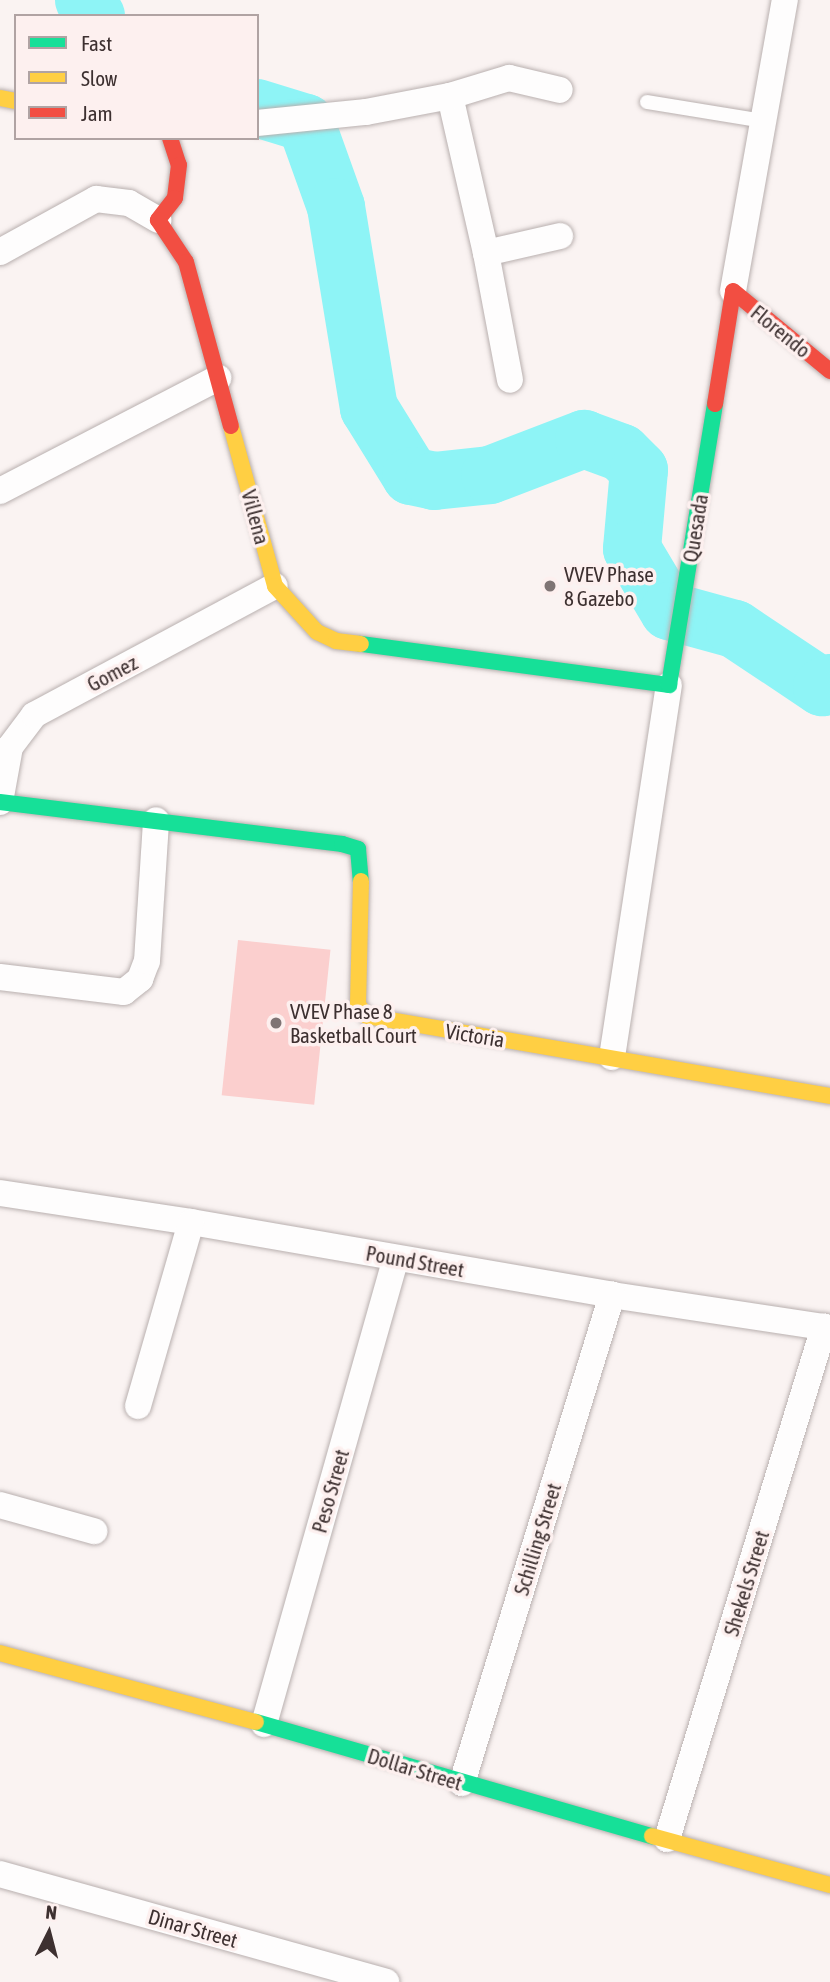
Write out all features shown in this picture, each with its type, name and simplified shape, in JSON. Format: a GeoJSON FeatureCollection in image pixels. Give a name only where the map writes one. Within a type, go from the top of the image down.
{"type":"FeatureCollection","features":[{"type":"Feature","properties":{"kind":"street","name":"Quesada"},"geometry":{"type":"LineString","coordinates":[[611,1057],[733,290],[785,0]]}},
{"type":"Feature","properties":{"kind":"street"},"geometry":{"type":"LineString","coordinates":[[259,123],[366,112],[450,96],[509,78],[560,90]]}},
{"type":"Feature","properties":{"kind":"street"},"geometry":{"type":"LineString","coordinates":[[450,96],[486,253],[510,380]]}},
{"type":"Feature","properties":{"kind":"street"},"geometry":{"type":"LineString","coordinates":[[158,220],[175,198],[179,165],[171,140]]}},
{"type":"Feature","properties":{"kind":"street","name":"Villena"},"geometry":{"type":"LineString","coordinates":[[0,252],[96,199],[130,203],[158,220],[186,262],[275,586],[317,632],[336,641],[669,685]]}},
{"type":"Feature","properties":{"kind":"street"},"geometry":{"type":"LineString","coordinates":[[486,253],[560,236]]}},
{"type":"Feature","properties":{"kind":"street","name":"Florendo"},"geometry":{"type":"LineString","coordinates":[[733,290],[830,371]]}},
{"type":"Feature","properties":{"kind":"street"},"geometry":{"type":"LineString","coordinates":[[0,491],[218,379]]}},
{"type":"Feature","properties":{"kind":"street","name":"Gomez"},"geometry":{"type":"LineString","coordinates":[[0,802],[10,747],[34,715],[275,586]]}},
{"type":"Feature","properties":{"kind":"street","name":"Victoria"},"geometry":{"type":"LineString","coordinates":[[0,802],[342,844],[358,849],[361,863],[358,1005],[367,1016],[830,1096]]}},
{"type":"Feature","properties":{"kind":"street"},"geometry":{"type":"LineString","coordinates":[[0,977],[124,992],[140,979],[148,961],[156,820]]}},
{"type":"Feature","properties":{"kind":"street","name":"Pound Street"},"geometry":{"type":"LineString","coordinates":[[0,1193],[191,1222],[612,1295],[827,1327]]}},
{"type":"Feature","properties":{"kind":"street"},"geometry":{"type":"LineString","coordinates":[[138,1406],[191,1222]]}},
{"type":"Feature","properties":{"kind":"street","name":"Peso Street"},"geometry":{"type":"LineString","coordinates":[[264,1724],[396,1258]]}},
{"type":"Feature","properties":{"kind":"street","name":"Schilling Street"},"geometry":{"type":"LineString","coordinates":[[462,1783],[612,1295]]}},
{"type":"Feature","properties":{"kind":"street","name":"Shekels Street"},"geometry":{"type":"LineString","coordinates":[[667,1839],[827,1327]]}},
{"type":"Feature","properties":{"kind":"street"},"geometry":{"type":"LineString","coordinates":[[0,1505],[94,1531]]}},
{"type":"Feature","properties":{"kind":"street","name":"Dollar Street"},"geometry":{"type":"LineString","coordinates":[[0,1653],[264,1724],[462,1783],[830,1885]]}},
{"type":"Feature","properties":{"kind":"street","name":"Dinar Street"},"geometry":{"type":"LineString","coordinates":[[0,1874],[386,1982]]}},
{"type":"Feature","properties":{"kind":"lane"},"geometry":{"type":"LineString","coordinates":[[647,102],[763,121]]}},
{"type":"Feature","properties":{"kind":"shaded area","name":"VVEV Phase 8 Basketball Court"},"geometry":{"type":"Polygon","coordinates":[[[238,940],[330,950],[314,1105],[222,1095],[238,940]]]}},
{"type":"Feature","properties":{"kind":"waterway"},"geometry":{"type":"LineString","coordinates":[[84,0],[94,14]]}},
{"type":"Feature","properties":{"kind":"waterway"},"geometry":{"type":"LineString","coordinates":[[259,109],[306,123],[336,207],[369,408],[411,476],[434,481],[490,475],[584,439],[622,453],[639,470],[632,549],[669,611],[735,629],[822,687],[830,683]]}},
{"type":"Feature","properties":{"kind":"traffic: fast"},"geometry":{"type":"LineString","coordinates":[[361,644],[669,685],[715,404]]}},
{"type":"Feature","properties":{"kind":"traffic: fast"},"geometry":{"type":"LineString","coordinates":[[0,802],[342,844],[358,849],[361,881]]}},
{"type":"Feature","properties":{"kind":"traffic: fast"},"geometry":{"type":"LineString","coordinates":[[256,1722],[652,1836]]}},
{"type":"Feature","properties":{"kind":"traffic: slow"},"geometry":{"type":"LineString","coordinates":[[0,98],[14,101]]}},
{"type":"Feature","properties":{"kind":"traffic: slow"},"geometry":{"type":"LineString","coordinates":[[231,426],[275,586],[317,632],[336,641],[361,644]]}},
{"type":"Feature","properties":{"kind":"traffic: slow"},"geometry":{"type":"LineString","coordinates":[[361,881],[358,1005],[367,1016],[830,1096]]}},
{"type":"Feature","properties":{"kind":"traffic: slow"},"geometry":{"type":"LineString","coordinates":[[0,1653],[256,1722]]}},
{"type":"Feature","properties":{"kind":"traffic: slow"},"geometry":{"type":"LineString","coordinates":[[652,1836],[830,1885]]}},
{"type":"Feature","properties":{"kind":"traffic: jam"},"geometry":{"type":"LineString","coordinates":[[171,140],[179,165],[175,198],[158,220],[186,262],[231,426]]}},
{"type":"Feature","properties":{"kind":"traffic: jam"},"geometry":{"type":"LineString","coordinates":[[715,404],[733,291]]}},
{"type":"Feature","properties":{"kind":"traffic: jam"},"geometry":{"type":"LineString","coordinates":[[733,291],[830,371]]}},
{"type":"Feature","properties":{"kind":"place","name":"VVEV Phase 8 Gazebo"},"geometry":{"type":"Point","coordinates":[550,586]}},
{"type":"Feature","properties":{"kind":"place","name":"VVEV Phase 8 Basketball Court"},"geometry":{"type":"Point","coordinates":[276,1023]}}]}
